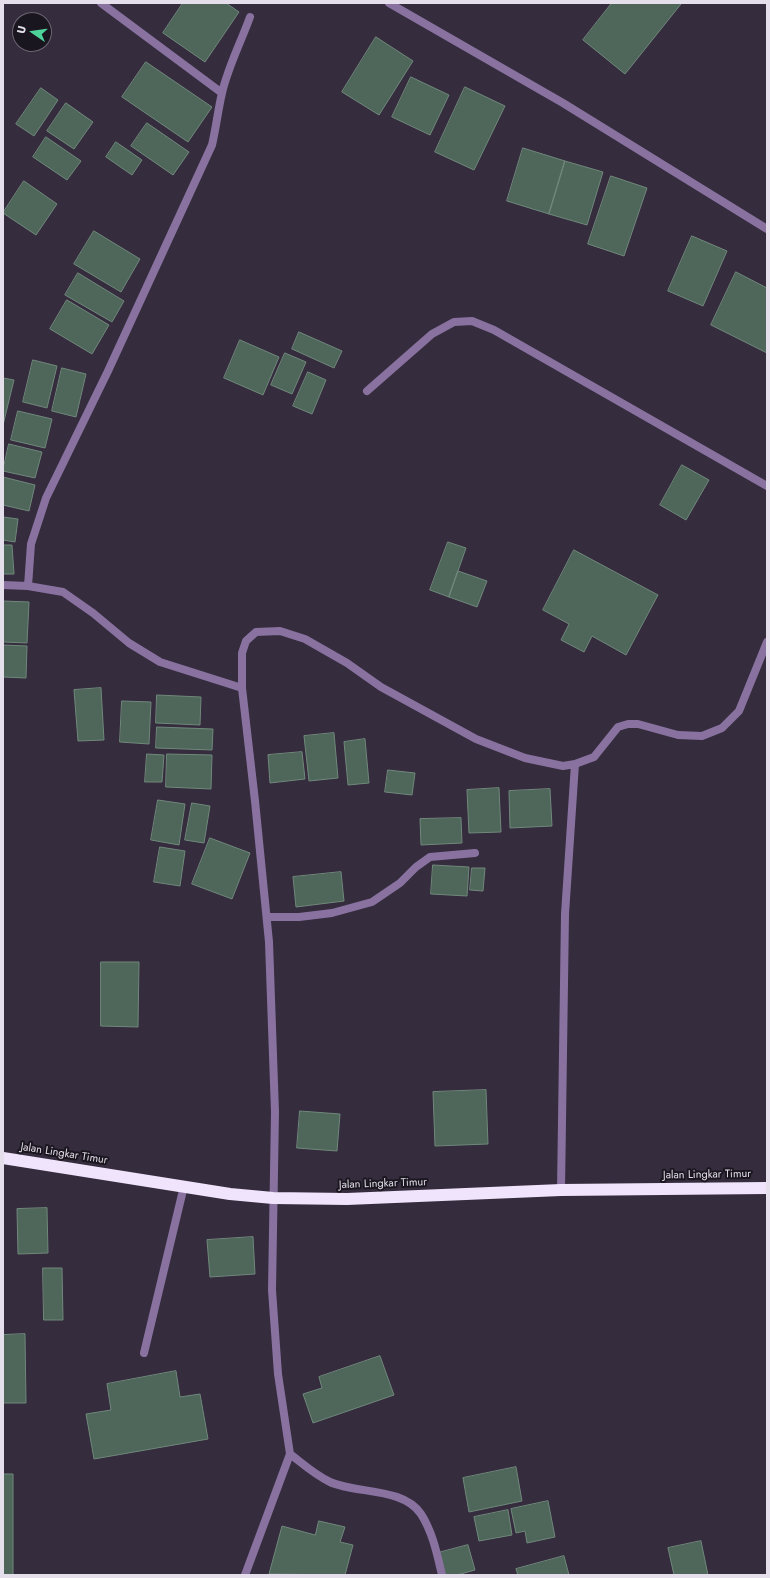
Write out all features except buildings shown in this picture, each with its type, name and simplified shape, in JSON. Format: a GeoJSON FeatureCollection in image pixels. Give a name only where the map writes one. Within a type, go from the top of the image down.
{"type":"FeatureCollection","features":[{"type":"Feature","properties":{"kind":"highway","name":"Jalan Lingkar Timur"},"geometry":{"type":"LineString","coordinates":[[3,1158],[230,1194],[273,1198],[346,1198],[561,1190],[767,1188]]}},
{"type":"Feature","properties":{"kind":"street"},"geometry":{"type":"LineString","coordinates":[[101,3],[222,93]]}},
{"type":"Feature","properties":{"kind":"street"},"geometry":{"type":"LineString","coordinates":[[389,3],[563,104],[767,229]]}},
{"type":"Feature","properties":{"kind":"street"},"geometry":{"type":"LineString","coordinates":[[28,586],[31,544],[46,498],[108,371],[212,145],[222,93],[250,17]]}},
{"type":"Feature","properties":{"kind":"street"},"geometry":{"type":"LineString","coordinates":[[367,390],[432,334],[454,322],[472,322],[494,330],[767,486]]}},
{"type":"Feature","properties":{"kind":"street"},"geometry":{"type":"LineString","coordinates":[[3,585],[28,586],[63,592],[93,613],[129,643],[160,662],[242,688]]}},
{"type":"Feature","properties":{"kind":"street"},"geometry":{"type":"LineString","coordinates":[[245,1575],[290,1454],[278,1374],[273,1298],[275,1112],[269,942],[242,688],[242,653],[246,641],[256,632],[280,631],[305,638],[347,663],[380,687],[476,739],[525,758],[564,766],[575,764],[594,757],[618,727],[628,724],[638,724],[678,735],[702,736],[722,728],[739,711],[767,642]]}},
{"type":"Feature","properties":{"kind":"street"},"geometry":{"type":"LineString","coordinates":[[561,1190],[565,914],[575,764]]}},
{"type":"Feature","properties":{"kind":"street"},"geometry":{"type":"LineString","coordinates":[[267,917],[299,917],[332,913],[372,902],[400,883],[416,867],[430,857],[475,853]]}},
{"type":"Feature","properties":{"kind":"street"},"geometry":{"type":"LineString","coordinates":[[144,1353],[184,1186]]}},
{"type":"Feature","properties":{"kind":"street"},"geometry":{"type":"LineString","coordinates":[[290,1454],[331,1483],[389,1494],[407,1503],[420,1513],[432,1533],[442,1575]]}}]}
